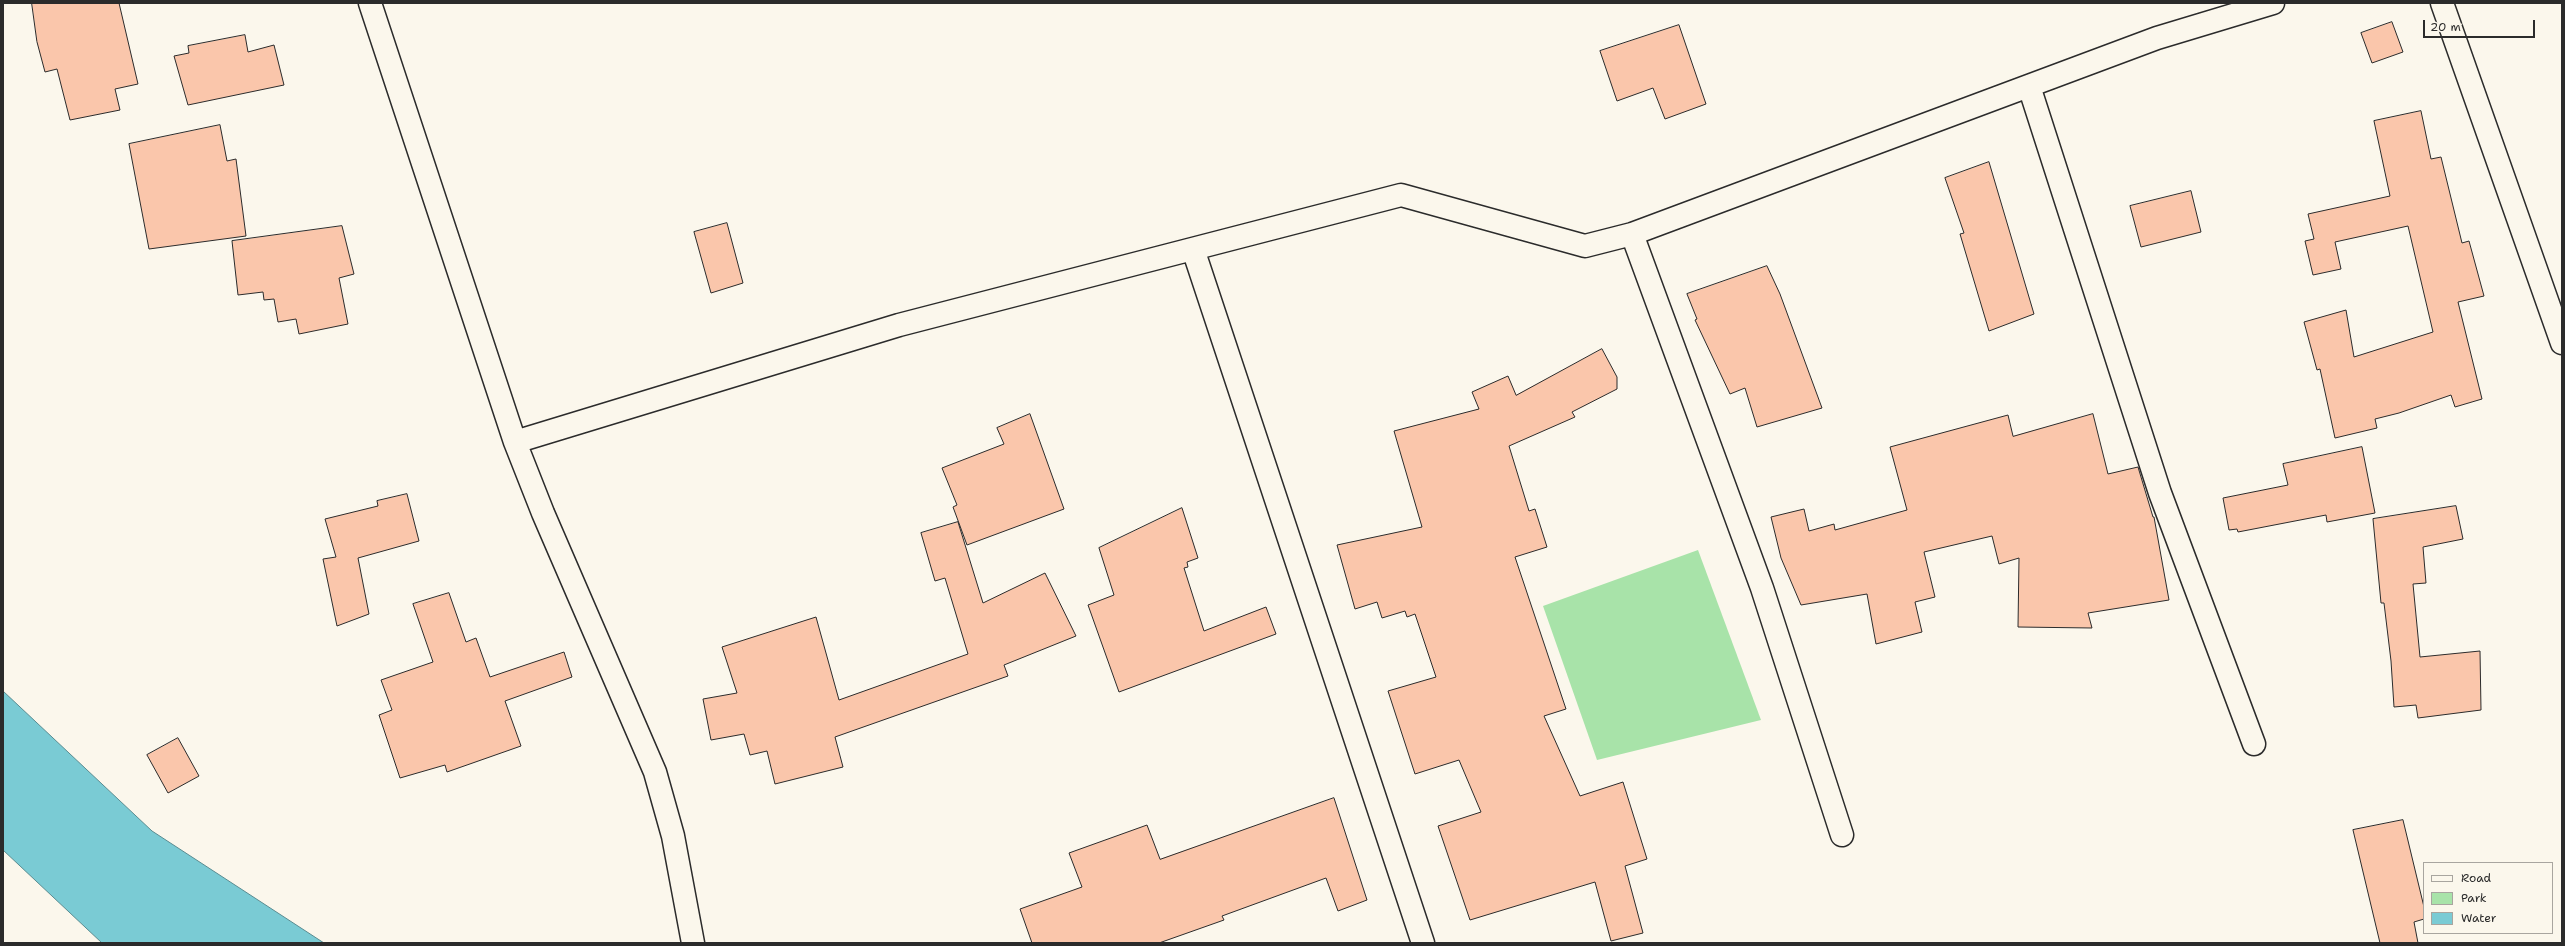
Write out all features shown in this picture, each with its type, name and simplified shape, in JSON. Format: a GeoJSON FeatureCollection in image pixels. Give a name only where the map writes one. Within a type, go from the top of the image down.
{"type":"FeatureCollection","features":[{"type":"Feature","properties":{"kind":"street"},"geometry":{"type":"LineString","coordinates":[[370,3],[515,442],[543,513],[655,772],[673,836],[693,943]]}},
{"type":"Feature","properties":{"kind":"street"},"geometry":{"type":"LineString","coordinates":[[515,442],[899,325],[1401,195],[1585,246],[1632,234],[2157,38],[2273,3]]}},
{"type":"Feature","properties":{"kind":"street"},"geometry":{"type":"LineString","coordinates":[[2442,3],[2562,343]]}},
{"type":"Feature","properties":{"kind":"street"},"geometry":{"type":"LineString","coordinates":[[2029,86],[2160,493],[2254,744]]}},
{"type":"Feature","properties":{"kind":"street"},"geometry":{"type":"LineString","coordinates":[[1632,234],[1762,588],[1842,835]]}},
{"type":"Feature","properties":{"kind":"street"},"geometry":{"type":"LineString","coordinates":[[1193,249],[1423,943]]}},
{"type":"Feature","properties":{"kind":"green space"},"geometry":{"type":"Polygon","coordinates":[[[1698,550],[1761,720],[1597,760],[1543,606],[1698,550]]]}},
{"type":"Feature","properties":{"kind":"water"},"geometry":{"type":"Polygon","coordinates":[[[3,691],[152,831],[324,943],[102,943],[3,850],[3,691]]]}},
{"type":"Feature","properties":{"kind":"building"},"geometry":{"type":"Polygon","coordinates":[[[32,3],[119,3],[138,84],[115,89],[120,110],[70,120],[57,69],[45,72],[37,42],[32,3]]]}},
{"type":"Feature","properties":{"kind":"building"},"geometry":{"type":"Polygon","coordinates":[[[2392,22],[2403,52],[2372,63],[2361,33],[2392,22]]]}},
{"type":"Feature","properties":{"kind":"building"},"geometry":{"type":"Polygon","coordinates":[[[1679,25],[1706,104],[1665,119],[1653,88],[1617,101],[1600,51],[1679,25]]]}},
{"type":"Feature","properties":{"kind":"building"},"geometry":{"type":"Polygon","coordinates":[[[245,35],[248,52],[274,45],[284,85],[188,105],[174,56],[189,53],[188,46],[245,35]]]}},
{"type":"Feature","properties":{"kind":"building"},"geometry":{"type":"Polygon","coordinates":[[[2421,111],[2431,159],[2441,157],[2462,243],[2469,241],[2484,296],[2458,302],[2482,399],[2455,407],[2451,395],[2399,413],[2375,419],[2377,428],[2335,438],[2320,369],[2317,370],[2304,322],[2346,310],[2354,357],[2433,332],[2408,226],[2335,242],[2341,269],[2313,275],[2305,241],[2314,239],[2308,214],[2390,196],[2374,121],[2421,111]]]}},
{"type":"Feature","properties":{"kind":"building"},"geometry":{"type":"Polygon","coordinates":[[[220,125],[227,161],[236,159],[246,236],[149,249],[129,144],[220,125]]]}},
{"type":"Feature","properties":{"kind":"building"},"geometry":{"type":"Polygon","coordinates":[[[1989,162],[2034,314],[1989,331],[1960,234],[1964,233],[1945,178],[1989,162]]]}},
{"type":"Feature","properties":{"kind":"building"},"geometry":{"type":"Polygon","coordinates":[[[2191,191],[2201,232],[2141,247],[2130,206],[2191,191]]]}},
{"type":"Feature","properties":{"kind":"building"},"geometry":{"type":"Polygon","coordinates":[[[727,223],[743,283],[711,293],[694,232],[727,223]]]}},
{"type":"Feature","properties":{"kind":"building"},"geometry":{"type":"Polygon","coordinates":[[[342,226],[354,274],[339,278],[348,324],[299,334],[296,319],[278,322],[274,299],[264,300],[263,292],[238,295],[232,241],[342,226]]]}},
{"type":"Feature","properties":{"kind":"building"},"geometry":{"type":"Polygon","coordinates":[[[1767,266],[1780,294],[1822,408],[1757,427],[1745,388],[1730,394],[1695,320],[1697,319],[1687,294],[1767,266]]]}},
{"type":"Feature","properties":{"kind":"building"},"geometry":{"type":"Polygon","coordinates":[[[1602,349],[1617,377],[1617,389],[1572,412],[1575,417],[1509,446],[1529,511],[1535,509],[1547,547],[1515,557],[1566,709],[1544,716],[1580,796],[1623,782],[1647,859],[1625,866],[1643,933],[1611,941],[1595,882],[1470,920],[1438,826],[1481,812],[1459,760],[1415,774],[1388,691],[1436,677],[1415,614],[1407,617],[1405,611],[1382,618],[1377,602],[1355,609],[1337,545],[1422,527],[1394,431],[1479,409],[1472,392],[1508,376],[1516,395],[1602,349]]]}},
{"type":"Feature","properties":{"kind":"building"},"geometry":{"type":"Polygon","coordinates":[[[1030,414],[1064,509],[967,545],[953,507],[957,505],[942,468],[1004,444],[997,428],[1030,414]]]}},
{"type":"Feature","properties":{"kind":"building"},"geometry":{"type":"Polygon","coordinates":[[[2093,414],[2108,474],[2138,467],[2154,517],[2169,600],[2088,613],[2092,628],[2018,627],[2019,558],[1999,564],[1992,536],[1924,552],[1935,597],[1915,602],[1922,632],[1876,644],[1867,594],[1801,605],[1781,558],[1771,517],[1804,509],[1809,531],[1834,524],[1835,530],[1907,510],[1890,447],[2008,415],[2013,436],[2093,414]]]}},
{"type":"Feature","properties":{"kind":"building"},"geometry":{"type":"Polygon","coordinates":[[[2362,447],[2375,513],[2327,522],[2326,515],[2238,532],[2237,529],[2229,530],[2223,498],[2288,485],[2283,464],[2362,447]]]}},
{"type":"Feature","properties":{"kind":"building"},"geometry":{"type":"Polygon","coordinates":[[[407,494],[419,541],[358,558],[369,614],[337,626],[323,559],[336,557],[325,519],[378,506],[377,501],[407,494]]]}},
{"type":"Feature","properties":{"kind":"building"},"geometry":{"type":"Polygon","coordinates":[[[2456,506],[2463,539],[2423,547],[2426,583],[2413,584],[2420,657],[2480,651],[2481,710],[2418,718],[2416,705],[2394,707],[2391,661],[2384,603],[2381,603],[2373,519],[2456,506]]]}},
{"type":"Feature","properties":{"kind":"building"},"geometry":{"type":"Polygon","coordinates":[[[1182,508],[1198,558],[1187,562],[1188,567],[1184,568],[1204,631],[1266,607],[1276,634],[1119,692],[1088,605],[1114,595],[1099,548],[1182,508]]]}},
{"type":"Feature","properties":{"kind":"building"},"geometry":{"type":"Polygon","coordinates":[[[958,522],[983,603],[1045,573],[1076,636],[1004,665],[1008,676],[835,737],[843,767],[775,784],[767,751],[750,755],[744,734],[711,740],[703,699],[737,693],[722,647],[816,617],[839,700],[968,654],[945,578],[935,581],[921,533],[958,522]]]}},
{"type":"Feature","properties":{"kind":"building"},"geometry":{"type":"Polygon","coordinates":[[[449,593],[466,642],[476,638],[490,677],[564,652],[572,677],[505,701],[521,746],[447,772],[445,765],[400,778],[379,715],[392,710],[381,680],[433,662],[413,604],[449,593]]]}},
{"type":"Feature","properties":{"kind":"building"},"geometry":{"type":"Polygon","coordinates":[[[178,738],[199,776],[168,793],[147,755],[178,738]]]}},
{"type":"Feature","properties":{"kind":"building"},"geometry":{"type":"Polygon","coordinates":[[[1334,798],[1367,900],[1338,911],[1326,878],[1222,916],[1224,920],[1159,943],[1032,943],[1020,909],[1082,887],[1069,853],[1147,825],[1160,859],[1334,798]]]}},
{"type":"Feature","properties":{"kind":"building"},"geometry":{"type":"Polygon","coordinates":[[[2403,820],[2423,903],[2423,919],[2414,922],[2418,943],[2380,943],[2353,830],[2403,820]]]}}]}
